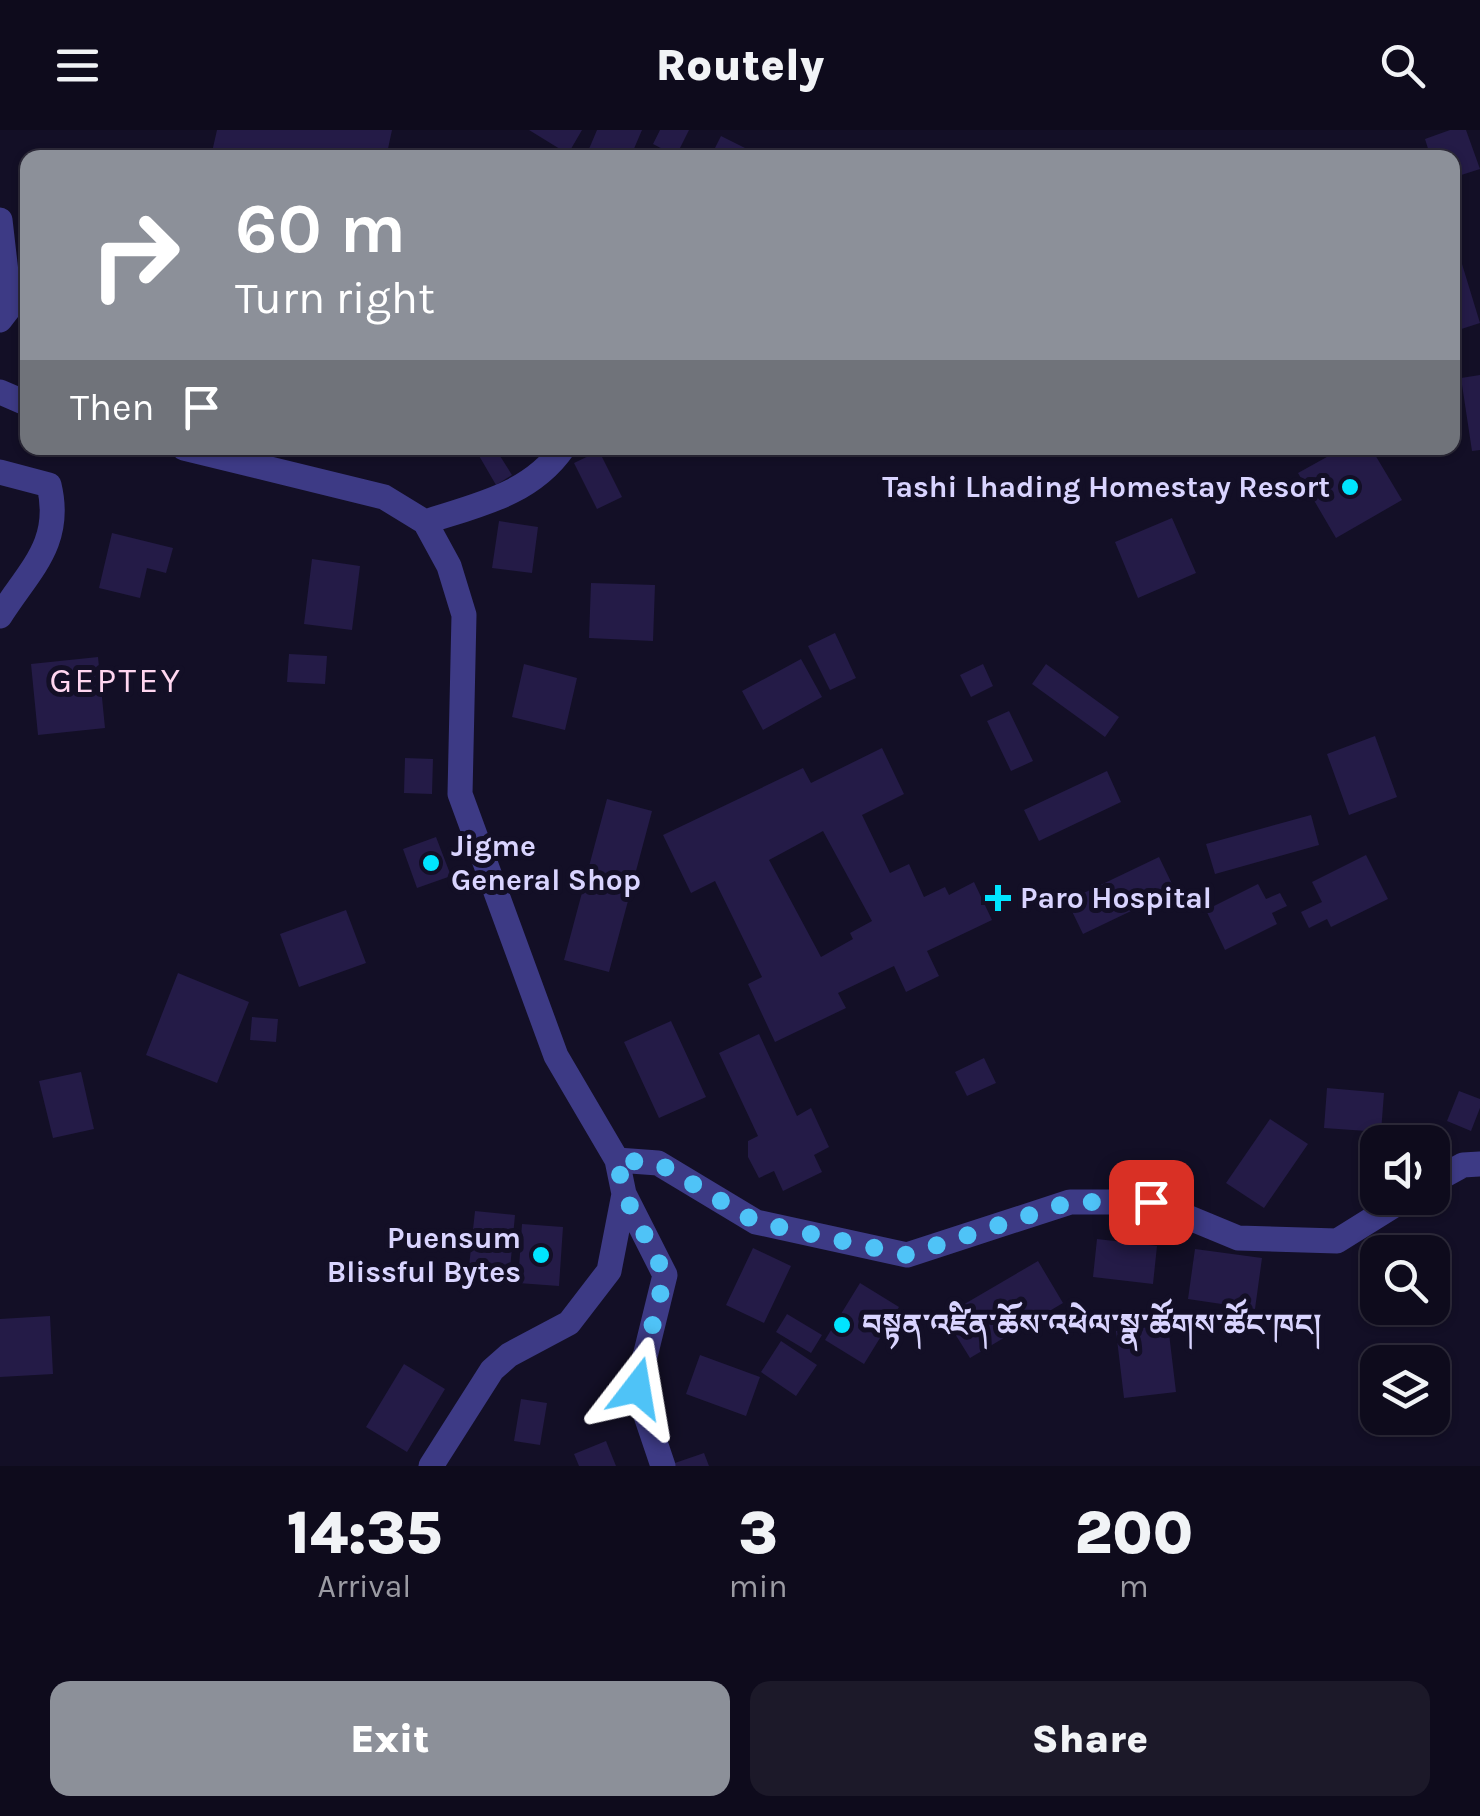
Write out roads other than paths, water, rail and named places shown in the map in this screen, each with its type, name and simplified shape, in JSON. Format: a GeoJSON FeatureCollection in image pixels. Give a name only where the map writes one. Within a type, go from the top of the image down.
{"type":"FeatureCollection","features":[{"type":"Feature","properties":{"kind":"street"},"geometry":{"type":"LineString","coordinates":[[0,220],[10,307],[0,320]]}},
{"type":"Feature","properties":{"kind":"street"},"geometry":{"type":"LineString","coordinates":[[213,455],[384,497],[425,522],[449,566],[464,615],[460,794],[556,1056],[617,1160],[624,1194],[665,1275],[637,1388],[662,1466]]}},
{"type":"Feature","properties":{"kind":"street"},"geometry":{"type":"LineString","coordinates":[[425,522],[504,497],[534,480],[557,455]]}},
{"type":"Feature","properties":{"kind":"street"},"geometry":{"type":"LineString","coordinates":[[0,472],[49,485],[55,511],[51,538],[0,616]]}},
{"type":"Feature","properties":{"kind":"street"},"geometry":{"type":"LineString","coordinates":[[617,1160],[658,1163],[756,1222],[907,1255],[1070,1202],[1151,1202],[1238,1238],[1337,1241],[1379,1215]]}},
{"type":"Feature","properties":{"kind":"street"},"geometry":{"type":"LineString","coordinates":[[1450,1172],[1463,1165],[1480,1164]]}},
{"type":"Feature","properties":{"kind":"street"},"geometry":{"type":"LineString","coordinates":[[431,1466],[492,1370],[509,1355],[568,1323],[610,1271],[624,1194]]}},
{"type":"Feature","properties":{"kind":"place","name":"Tashi Lhading Homestay Resort"},"geometry":{"type":"Point","coordinates":[1350,487]}},
{"type":"Feature","properties":{"kind":"place","name":"Jigme General Shop"},"geometry":{"type":"Point","coordinates":[431,863]}},
{"type":"Feature","properties":{"kind":"place","name":"Paro Hospital"},"geometry":{"type":"Point","coordinates":[998,898]}},
{"type":"Feature","properties":{"kind":"place","name":"Puensum Blissful Bytes"},"geometry":{"type":"Point","coordinates":[541,1255]}},
{"type":"Feature","properties":{"kind":"place","name":"བསྟན་འཛིན་ཆོས་འཕེལ་སྣ་ཚོགས་ཚོང་ཁང།"},"geometry":{"type":"Point","coordinates":[842,1325]}},
{"type":"Feature","properties":{"kind":"district","name":"GEPTEY"},"geometry":{"type":"Point","coordinates":[116,680]}}]}
